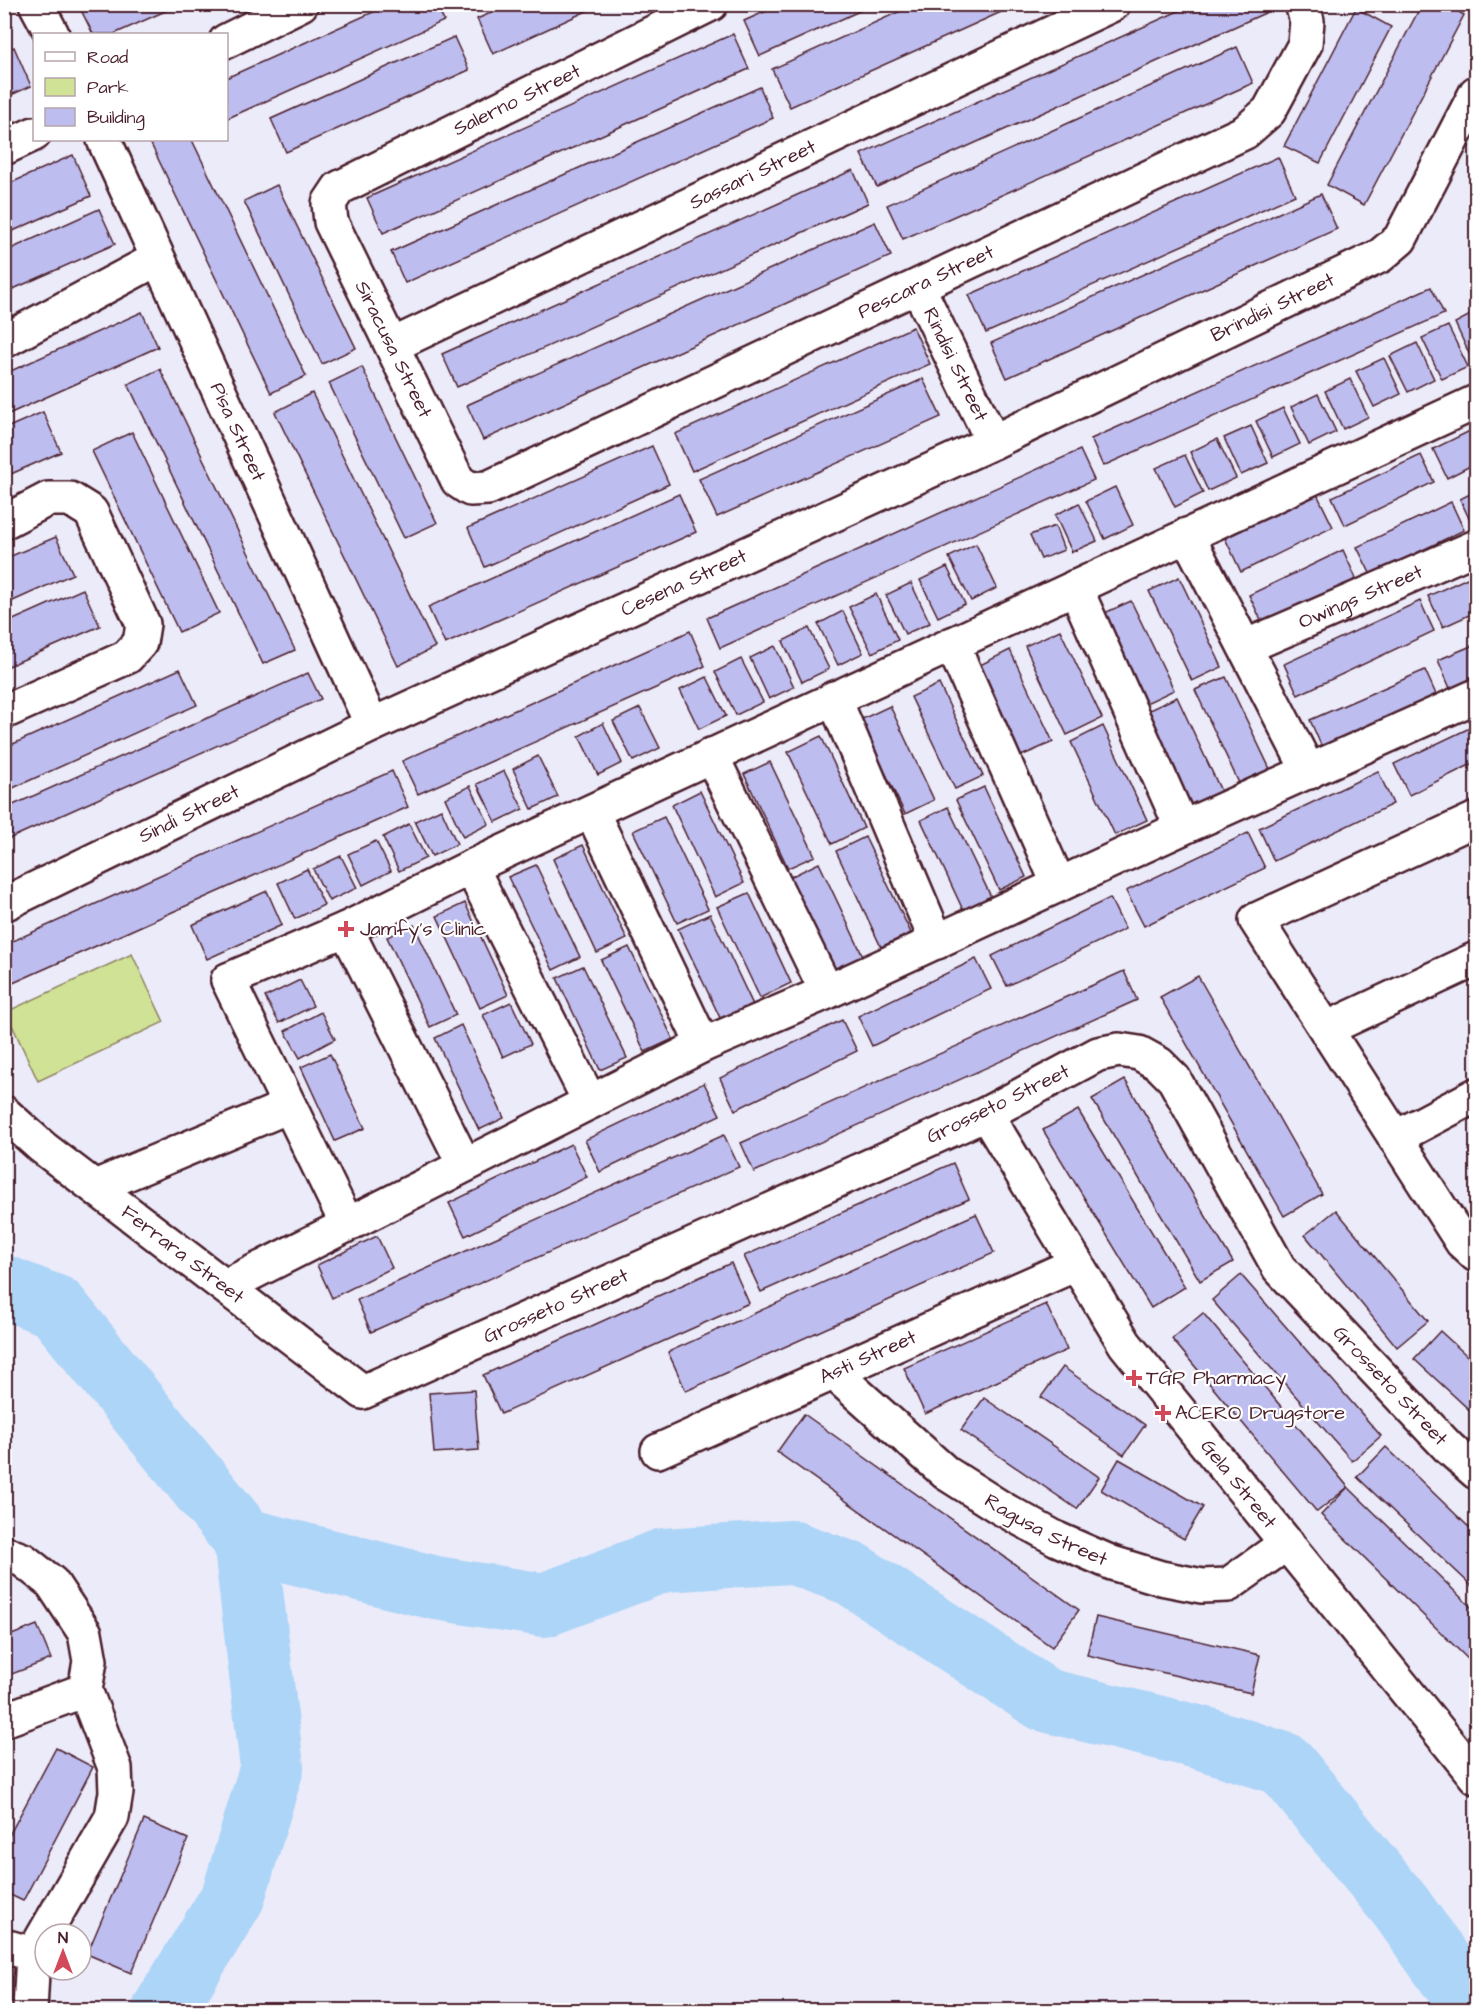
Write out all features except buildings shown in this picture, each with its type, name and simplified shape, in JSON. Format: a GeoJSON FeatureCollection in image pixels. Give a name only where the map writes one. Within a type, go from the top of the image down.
{"type":"FeatureCollection","features":[{"type":"Feature","properties":{"kind":"street"},"geometry":{"type":"LineString","coordinates":[[36,4],[51,33]]}},
{"type":"Feature","properties":{"kind":"street"},"geometry":{"type":"LineString","coordinates":[[228,40],[301,4]]}},
{"type":"Feature","properties":{"kind":"street","name":"Salerno Street"},"geometry":{"type":"LineString","coordinates":[[329,203],[339,188],[711,4]]}},
{"type":"Feature","properties":{"kind":"street","name":"Sassari Street"},"geometry":{"type":"LineString","coordinates":[[393,345],[1113,4]]}},
{"type":"Feature","properties":{"kind":"street","name":"Pescara Street"},"geometry":{"type":"LineString","coordinates":[[470,489],[488,488],[1245,132],[1269,111],[1305,44],[1307,21],[1302,4]]}},
{"type":"Feature","properties":{"kind":"street","name":"Brindisi Street"},"geometry":{"type":"LineString","coordinates":[[993,442],[1380,256],[1400,239],[1476,93]]}},
{"type":"Feature","properties":{"kind":"street"},"geometry":{"type":"LineString","coordinates":[[4,148],[33,134]]}},
{"type":"Feature","properties":{"kind":"street","name":"Pisa Street"},"geometry":{"type":"LineString","coordinates":[[104,141],[372,724]]}},
{"type":"Feature","properties":{"kind":"street","name":"Siracusa Street"},"geometry":{"type":"LineString","coordinates":[[329,203],[332,222],[459,481],[470,489]]}},
{"type":"Feature","properties":{"kind":"street"},"geometry":{"type":"LineString","coordinates":[[4,341],[157,259]]}},
{"type":"Feature","properties":{"kind":"street","name":"Rindisi Street"},"geometry":{"type":"LineString","coordinates":[[918,286],[993,442]]}},
{"type":"Feature","properties":{"kind":"street"},"geometry":{"type":"LineString","coordinates":[[347,1224],[228,980],[346,928],[711,755],[1476,402]]}},
{"type":"Feature","properties":{"kind":"street","name":"Cesena Street"},"geometry":{"type":"LineString","coordinates":[[372,724],[993,442]]}},
{"type":"Feature","properties":{"kind":"street"},"geometry":{"type":"LineString","coordinates":[[4,522],[48,499],[70,499],[91,512],[143,624],[140,643],[127,657],[4,712]]}},
{"type":"Feature","properties":{"kind":"street"},"geometry":{"type":"LineString","coordinates":[[1187,535],[1309,772]]}},
{"type":"Feature","properties":{"kind":"street","name":"Owings Street"},"geometry":{"type":"LineString","coordinates":[[1245,647],[1476,547]]}},
{"type":"Feature","properties":{"kind":"street"},"geometry":{"type":"LineString","coordinates":[[1075,587],[1182,828]]}},
{"type":"Feature","properties":{"kind":"street"},"geometry":{"type":"LineString","coordinates":[[952,644],[1059,885]]}},
{"type":"Feature","properties":{"kind":"street"},"geometry":{"type":"LineString","coordinates":[[226,1286],[703,1045],[828,992],[1182,828],[1476,696]]}},
{"type":"Feature","properties":{"kind":"street"},"geometry":{"type":"LineString","coordinates":[[834,698],[937,942]]}},
{"type":"Feature","properties":{"kind":"street","name":"Sindi Street"},"geometry":{"type":"LineString","coordinates":[[4,904],[372,724]]}},
{"type":"Feature","properties":{"kind":"street"},"geometry":{"type":"LineString","coordinates":[[711,755],[828,992]]}},
{"type":"Feature","properties":{"kind":"street"},"geometry":{"type":"LineString","coordinates":[[592,812],[703,1045]]}},
{"type":"Feature","properties":{"kind":"street"},"geometry":{"type":"LineString","coordinates":[[1472,1244],[1395,1138],[1256,920],[1476,819]]}},
{"type":"Feature","properties":{"kind":"street"},"geometry":{"type":"LineString","coordinates":[[471,867],[590,1102]]}},
{"type":"Feature","properties":{"kind":"street"},"geometry":{"type":"LineString","coordinates":[[346,928],[464,1164]]}},
{"type":"Feature","properties":{"kind":"street"},"geometry":{"type":"LineString","coordinates":[[1326,1029],[1476,959]]}},
{"type":"Feature","properties":{"kind":"street","name":"Grosseto Street"},"geometry":{"type":"LineString","coordinates":[[363,1392],[986,1114],[1098,1054],[1119,1050],[1139,1053],[1159,1064],[1174,1079],[1279,1268],[1449,1449],[1476,1472]]}},
{"type":"Feature","properties":{"kind":"street"},"geometry":{"type":"LineString","coordinates":[[1395,1138],[1476,1095]]}},
{"type":"Feature","properties":{"kind":"street"},"geometry":{"type":"LineString","coordinates":[[95,1187],[289,1106]]}},
{"type":"Feature","properties":{"kind":"street","name":"Ferrara Street"},"geometry":{"type":"LineString","coordinates":[[4,1113],[42,1147],[363,1392]]}},
{"type":"Feature","properties":{"kind":"street","name":"Gela Street"},"geometry":{"type":"LineString","coordinates":[[986,1114],[1125,1344],[1476,1777]]}},
{"type":"Feature","properties":{"kind":"street","name":"Asti Street"},"geometry":{"type":"LineString","coordinates":[[658,1451],[1076,1264]]}},
{"type":"Feature","properties":{"kind":"street","name":"Ragusa Street"},"geometry":{"type":"LineString","coordinates":[[833,1372],[946,1473],[1000,1508],[1057,1539],[1112,1563],[1161,1578],[1202,1586],[1228,1585],[1287,1543]]}},
{"type":"Feature","properties":{"kind":"street"},"geometry":{"type":"LineString","coordinates":[[4,1553],[23,1560],[52,1583],[86,1633],[90,1661],[86,1690],[115,1768],[116,1792],[112,1817],[19,1950],[30,2010]]}},
{"type":"Feature","properties":{"kind":"street"},"geometry":{"type":"LineString","coordinates":[[4,1720],[86,1690]]}},
{"type":"Feature","properties":{"kind":"green space"},"geometry":{"type":"Polygon","coordinates":[[[132,954],[164,1022],[38,1081],[6,1012],[132,954]]]}},
{"type":"Feature","properties":{"kind":"waterway"},"geometry":{"type":"LineString","coordinates":[[4,1287],[56,1307],[245,1540],[272,1767],[233,1897],[164,2010]]}},
{"type":"Feature","properties":{"kind":"waterway"},"geometry":{"type":"LineString","coordinates":[[245,1540],[436,1588],[544,1605],[664,1560],[791,1552],[852,1574],[1045,1700],[1202,1738],[1284,1764],[1401,1907],[1474,2010]]}},
{"type":"Feature","properties":{"kind":"place","name":"Jamfy's Clinic"},"geometry":{"type":"Point","coordinates":[346,929]}},
{"type":"Feature","properties":{"kind":"place","name":"TGP Pharmacy"},"geometry":{"type":"Point","coordinates":[1134,1378]}},
{"type":"Feature","properties":{"kind":"place","name":"ACERO Drugstore"},"geometry":{"type":"Point","coordinates":[1163,1413]}}]}
